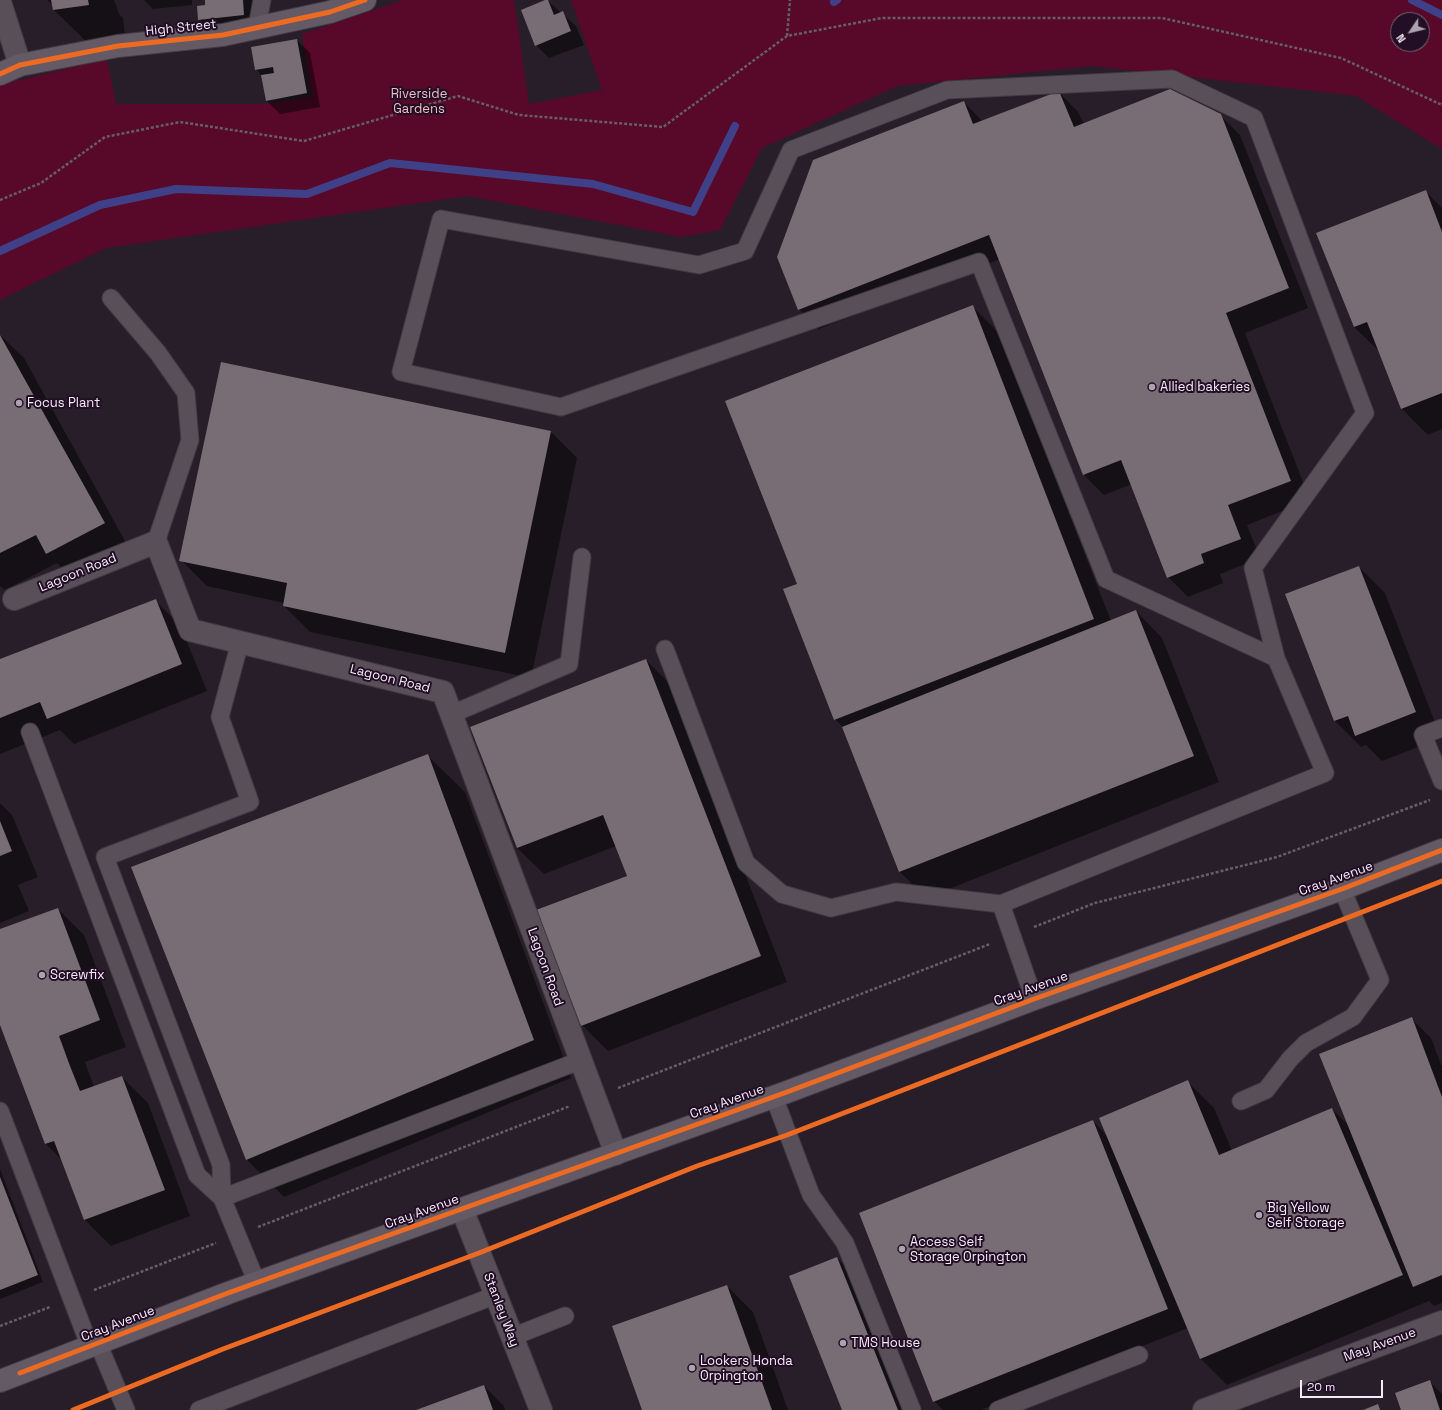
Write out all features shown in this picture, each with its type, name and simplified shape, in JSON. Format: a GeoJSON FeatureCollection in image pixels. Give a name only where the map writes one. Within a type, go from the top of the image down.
{"type":"FeatureCollection","features":[{"type":"Feature","properties":{"kind":"main road","name":"Cray Avenue"},"geometry":{"type":"LineString","coordinates":[[0,1381],[257,1282],[774,1097],[1034,999],[1342,889],[1442,850]]}},
{"type":"Feature","properties":{"kind":"street","name":"High Street"},"geometry":{"type":"LineString","coordinates":[[0,74],[20,65],[118,46],[223,35],[330,12],[365,0]]}},
{"type":"Feature","properties":{"kind":"street"},"geometry":{"type":"LineString","coordinates":[[0,2],[20,65]]}},
{"type":"Feature","properties":{"kind":"street","name":"Lagoon Road"},"geometry":{"type":"LineString","coordinates":[[14,599],[156,542],[190,630],[443,692],[579,1060],[616,1154]]}},
{"type":"Feature","properties":{"kind":"street","name":"Stanley Way"},"geometry":{"type":"LineString","coordinates":[[462,1209],[541,1410]]}},
{"type":"Feature","properties":{"kind":"street","name":"May Avenue"},"geometry":{"type":"LineString","coordinates":[[1204,1410],[1442,1322]]}},
{"type":"Feature","properties":{"kind":"lane"},"geometry":{"type":"LineString","coordinates":[[257,27],[262,0]]}},
{"type":"Feature","properties":{"kind":"lane"},"geometry":{"type":"LineString","coordinates":[[665,649],[746,863],[782,894],[831,908],[896,892],[1001,904],[1325,773],[1276,658],[1253,568],[1365,413],[1254,118],[1172,79],[947,90],[791,150],[745,251],[699,265],[441,218],[401,372],[561,408],[979,262],[1106,579],[1276,658]]}},
{"type":"Feature","properties":{"kind":"lane"},"geometry":{"type":"LineString","coordinates":[[111,298],[158,353],[186,393],[190,440],[156,542]]}},
{"type":"Feature","properties":{"kind":"lane"},"geometry":{"type":"LineString","coordinates":[[452,714],[569,664],[582,558]]}},
{"type":"Feature","properties":{"kind":"lane"},"geometry":{"type":"LineString","coordinates":[[240,642],[220,717],[250,802],[105,857],[220,1165],[222,1198],[257,1282]]}},
{"type":"Feature","properties":{"kind":"lane"},"geometry":{"type":"LineString","coordinates":[[1442,728],[1423,735],[1442,781]]}},
{"type":"Feature","properties":{"kind":"lane"},"geometry":{"type":"LineString","coordinates":[[30,732],[197,1175],[222,1198]]}},
{"type":"Feature","properties":{"kind":"lane"},"geometry":{"type":"LineString","coordinates":[[1241,1101],[1266,1090],[1290,1059],[1306,1043],[1353,1018],[1380,980],[1342,889]]}},
{"type":"Feature","properties":{"kind":"lane"},"geometry":{"type":"LineString","coordinates":[[1001,904],[1034,999]]}},
{"type":"Feature","properties":{"kind":"lane"},"geometry":{"type":"LineString","coordinates":[[222,1198],[579,1060]]}},
{"type":"Feature","properties":{"kind":"lane"},"geometry":{"type":"LineString","coordinates":[[774,1097],[811,1195],[845,1243],[912,1410]]}},
{"type":"Feature","properties":{"kind":"lane"},"geometry":{"type":"LineString","coordinates":[[0,1111],[71,1299],[126,1410]]}},
{"type":"Feature","properties":{"kind":"lane"},"geometry":{"type":"LineString","coordinates":[[199,1410],[496,1295]]}},
{"type":"Feature","properties":{"kind":"lane"},"geometry":{"type":"LineString","coordinates":[[512,1336],[565,1316]]}},
{"type":"Feature","properties":{"kind":"lane"},"geometry":{"type":"LineString","coordinates":[[998,1410],[1139,1355]]}},
{"type":"Feature","properties":{"kind":"path"},"geometry":{"type":"LineString","coordinates":[[787,36],[790,0]]}},
{"type":"Feature","properties":{"kind":"path"},"geometry":{"type":"LineString","coordinates":[[0,200],[41,183],[105,137],[180,122],[304,141],[458,96],[520,116],[663,128],[787,36],[882,18],[1162,18],[1341,58],[1442,105]]}},
{"type":"Feature","properties":{"kind":"path"},"geometry":{"type":"LineString","coordinates":[[0,1326],[1096,903],[1277,857],[1434,798]]}},
{"type":"Feature","properties":{"kind":"green space","name":"Riverside Gardens"},"geometry":{"type":"Polygon","coordinates":[[[403,0],[514,0],[529,104],[602,90],[571,0],[1442,0],[1442,149],[1356,96],[1093,66],[897,86],[762,148],[720,230],[681,237],[468,196],[106,248],[0,300],[0,85],[107,59],[116,104],[266,104],[312,97],[302,34],[403,0]]]}},
{"type":"Feature","properties":{"kind":"building"},"geometry":{"type":"Polygon","coordinates":[[[51,0],[88,0],[89,5],[53,10],[51,0]]]}},
{"type":"Feature","properties":{"kind":"building"},"geometry":{"type":"Polygon","coordinates":[[[205,0],[243,0],[244,15],[198,20],[197,6],[205,5],[205,0]]]}},
{"type":"Feature","properties":{"kind":"building"},"geometry":{"type":"Polygon","coordinates":[[[548,0],[554,15],[563,11],[571,31],[535,46],[521,10],[548,0]]]}},
{"type":"Feature","properties":{"kind":"building"},"geometry":{"type":"Polygon","coordinates":[[[297,39],[307,93],[266,101],[261,75],[274,73],[273,67],[255,70],[251,47],[297,39]]]}},
{"type":"Feature","properties":{"kind":"building","name":"Allied bakeries"},"geometry":{"type":"Polygon","coordinates":[[[1170,89],[1221,114],[1289,288],[1226,313],[1291,481],[1228,505],[1241,539],[1201,554],[1204,563],[1167,578],[1121,460],[1083,475],[989,235],[798,310],[777,257],[813,160],[964,101],[973,124],[1059,91],[1074,127],[1170,89]]]}},
{"type":"Feature","properties":{"kind":"building"},"geometry":{"type":"Polygon","coordinates":[[[1426,190],[1442,232],[1442,393],[1401,409],[1367,322],[1354,327],[1316,233],[1426,190]]]}},
{"type":"Feature","properties":{"kind":"building"},"geometry":{"type":"Polygon","coordinates":[[[973,305],[1094,619],[834,720],[783,589],[797,584],[725,401],[973,305]]]}},
{"type":"Feature","properties":{"kind":"building","name":"Focus Plant"},"geometry":{"type":"Polygon","coordinates":[[[0,335],[105,523],[46,554],[36,535],[0,553],[0,335]]]}},
{"type":"Feature","properties":{"kind":"building"},"geometry":{"type":"Polygon","coordinates":[[[221,362],[551,431],[505,653],[283,606],[287,583],[179,561],[221,362]]]}},
{"type":"Feature","properties":{"kind":"building"},"geometry":{"type":"Polygon","coordinates":[[[1359,566],[1416,712],[1355,736],[1348,716],[1334,721],[1285,594],[1359,566]]]}},
{"type":"Feature","properties":{"kind":"building"},"geometry":{"type":"Polygon","coordinates":[[[156,599],[182,664],[47,719],[40,702],[0,718],[0,659],[156,599]]]}},
{"type":"Feature","properties":{"kind":"building"},"geometry":{"type":"Polygon","coordinates":[[[1136,610],[1194,756],[899,872],[842,727],[1136,610]]]}},
{"type":"Feature","properties":{"kind":"building"},"geometry":{"type":"Polygon","coordinates":[[[646,659],[761,956],[581,1026],[536,910],[627,876],[603,815],[517,848],[470,727],[646,659]]]}},
{"type":"Feature","properties":{"kind":"building"},"geometry":{"type":"Polygon","coordinates":[[[428,754],[534,1040],[246,1160],[131,867],[428,754]]]}},
{"type":"Feature","properties":{"kind":"building"},"geometry":{"type":"Polygon","coordinates":[[[0,821],[12,851],[0,856],[0,821]]]}},
{"type":"Feature","properties":{"kind":"building"},"geometry":{"type":"Polygon","coordinates":[[[58,908],[100,1020],[59,1036],[70,1066],[80,1091],[122,1076],[165,1190],[84,1220],[54,1141],[45,1144],[0,1025],[0,929],[58,908]]]}},
{"type":"Feature","properties":{"kind":"building"},"geometry":{"type":"Polygon","coordinates":[[[1412,1017],[1442,1097],[1442,1275],[1413,1287],[1319,1054],[1412,1017]]]}},
{"type":"Feature","properties":{"kind":"building","name":"Big Yellow Self Storage"},"geometry":{"type":"Polygon","coordinates":[[[1188,1080],[1219,1155],[1332,1108],[1403,1275],[1200,1359],[1099,1118],[1188,1080]]]}},
{"type":"Feature","properties":{"kind":"building"},"geometry":{"type":"Polygon","coordinates":[[[1093,1120],[1168,1309],[933,1402],[859,1213],[1093,1120]]]}},
{"type":"Feature","properties":{"kind":"building"},"geometry":{"type":"Polygon","coordinates":[[[0,1177],[38,1275],[0,1290],[0,1177]]]}},
{"type":"Feature","properties":{"kind":"building","name":"TMS House"},"geometry":{"type":"Polygon","coordinates":[[[837,1257],[898,1410],[842,1410],[789,1276],[837,1257]]]}},
{"type":"Feature","properties":{"kind":"building","name":"Lookers Honda Orpington"},"geometry":{"type":"Polygon","coordinates":[[[727,1285],[772,1410],[642,1410],[612,1326],[727,1285]]]}},
{"type":"Feature","properties":{"kind":"building"},"geometry":{"type":"Polygon","coordinates":[[[1430,1380],[1440,1410],[1401,1410],[1395,1393],[1430,1380]]]}},
{"type":"Feature","properties":{"kind":"building"},"geometry":{"type":"Polygon","coordinates":[[[484,1385],[493,1410],[416,1410],[484,1385]]]}},
{"type":"Feature","properties":{"kind":"building"},"geometry":{"type":"Polygon","coordinates":[[[1378,1404],[1380,1410],[1363,1410],[1378,1404]]]}},
{"type":"Feature","properties":{"kind":"waterway"},"geometry":{"type":"LineString","coordinates":[[1412,0],[1442,15]]}},
{"type":"Feature","properties":{"kind":"waterway"},"geometry":{"type":"LineString","coordinates":[[0,251],[100,205],[176,189],[307,194],[390,163],[593,184],[693,212],[735,126]]}},
{"type":"Feature","properties":{"kind":"cycle path"},"geometry":{"type":"LineString","coordinates":[[0,74],[20,65],[118,46],[223,35],[330,12],[365,0]]}},
{"type":"Feature","properties":{"kind":"cycle path"},"geometry":{"type":"LineString","coordinates":[[20,1373],[228,1293],[787,1092],[1034,999],[1342,889],[1442,850]]}},
{"type":"Feature","properties":{"kind":"cycle path"},"geometry":{"type":"LineString","coordinates":[[73,1410],[223,1349],[479,1253],[697,1166],[787,1135],[1442,881]]}},
{"type":"Feature","properties":{"kind":"place","name":"Allied bakeries"},"geometry":{"type":"Point","coordinates":[1152,387]}},
{"type":"Feature","properties":{"kind":"place","name":"Focus Plant"},"geometry":{"type":"Point","coordinates":[19,403]}},
{"type":"Feature","properties":{"kind":"place","name":"Screwfix"},"geometry":{"type":"Point","coordinates":[42,975]}},
{"type":"Feature","properties":{"kind":"place","name":"Big Yellow Self Storage"},"geometry":{"type":"Point","coordinates":[1259,1215]}},
{"type":"Feature","properties":{"kind":"place","name":"Access Self Storage Orpington"},"geometry":{"type":"Point","coordinates":[902,1249]}},
{"type":"Feature","properties":{"kind":"place","name":"TMS House"},"geometry":{"type":"Point","coordinates":[843,1343]}},
{"type":"Feature","properties":{"kind":"place","name":"Lookers Honda Orpington"},"geometry":{"type":"Point","coordinates":[692,1368]}}]}
